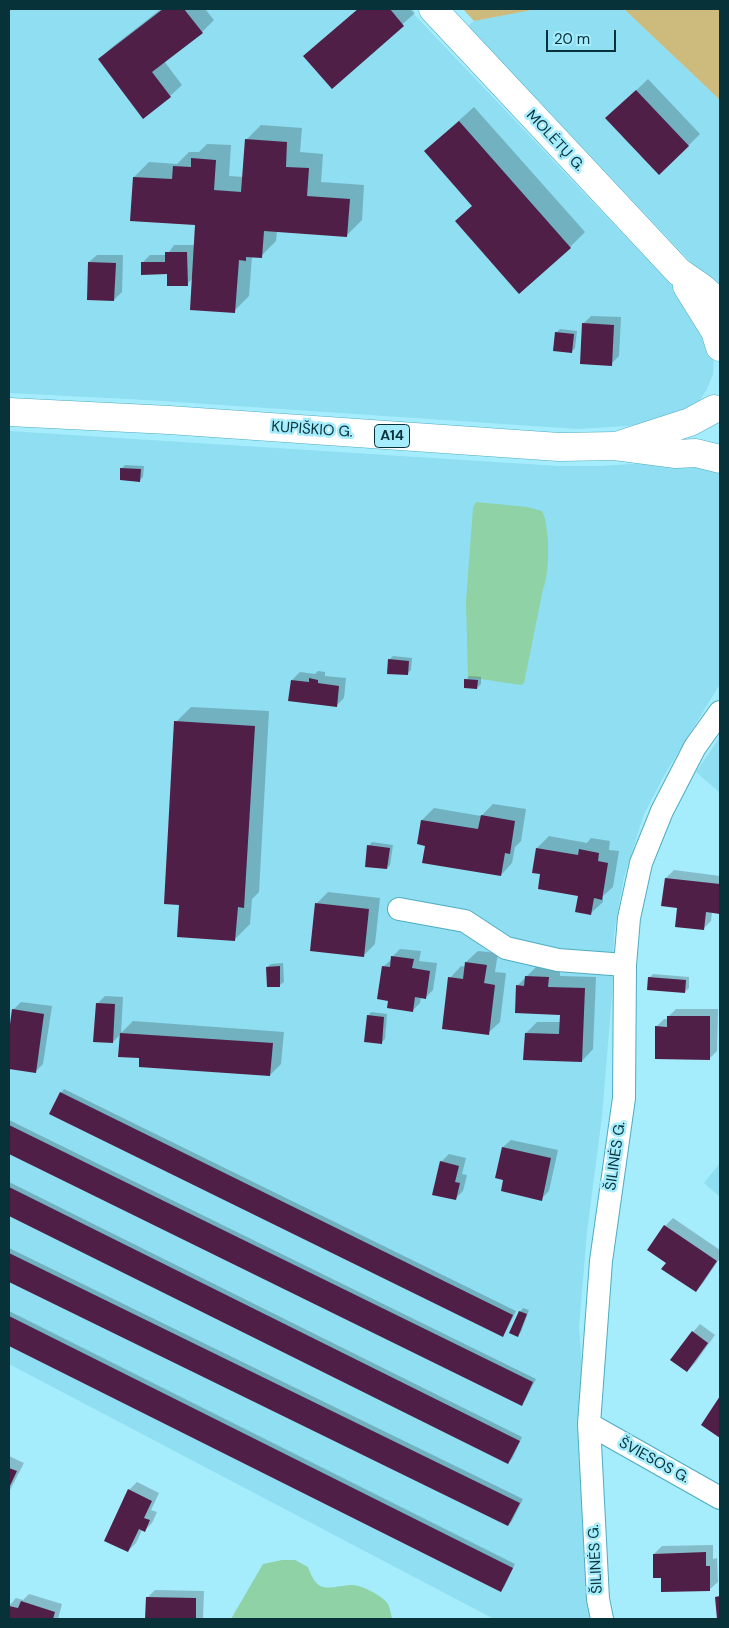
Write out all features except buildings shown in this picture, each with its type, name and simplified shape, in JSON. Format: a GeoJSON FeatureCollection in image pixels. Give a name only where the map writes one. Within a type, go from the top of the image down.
{"type":"FeatureCollection","features":[{"type":"Feature","properties":{"kind":"main road","name":"MOLĖTŲ G."},"geometry":{"type":"LineString","coordinates":[[433,9],[679,272],[702,288],[720,304]]}},
{"type":"Feature","properties":{"kind":"main road","name":"MOLĖTŲ G."},"geometry":{"type":"LineString","coordinates":[[679,272],[715,332],[720,347]]}},
{"type":"Feature","properties":{"kind":"main road","name":"KUPIŠKIO G."},"geometry":{"type":"LineString","coordinates":[[616,446],[690,422],[718,401]]}},
{"type":"Feature","properties":{"kind":"main road","name":"A14"},"geometry":{"type":"LineString","coordinates":[[718,401],[710,421],[710,435],[715,449],[720,454]]}},
{"type":"Feature","properties":{"kind":"main road","name":"KUPIŠKIO G."},"geometry":{"type":"LineString","coordinates":[[9,412],[169,420],[559,447],[616,446],[676,454],[696,453],[720,459]]}},
{"type":"Feature","properties":{"kind":"street","name":"ŠILINĖS G."},"geometry":{"type":"LineString","coordinates":[[602,1619],[598,1599],[589,1424],[601,1261],[624,1098],[625,965],[629,918],[641,863],[662,811],[695,747],[720,712]]}},
{"type":"Feature","properties":{"kind":"street"},"geometry":{"type":"LineString","coordinates":[[399,909],[465,921],[506,948],[558,960],[625,965]]}},
{"type":"Feature","properties":{"kind":"street","name":"ŠVIESOS G."},"geometry":{"type":"LineString","coordinates":[[589,1424],[720,1498]]}},
{"type":"Feature","properties":{"kind":"shaded area"},"geometry":{"type":"Polygon","coordinates":[[[9,9],[409,9],[691,306],[714,357],[713,374],[707,389],[698,403],[666,420],[627,426],[578,429],[147,400],[9,393],[9,9]]]}},
{"type":"Feature","properties":{"kind":"shaded area"},"geometry":{"type":"Polygon","coordinates":[[[463,9],[537,9],[474,21],[463,9]]]}},
{"type":"Feature","properties":{"kind":"shaded area"},"geometry":{"type":"Polygon","coordinates":[[[537,9],[624,9],[720,100],[720,293],[468,26],[474,21],[537,9]]]}},
{"type":"Feature","properties":{"kind":"shaded area"},"geometry":{"type":"Polygon","coordinates":[[[624,9],[720,9],[720,100],[624,9]]]}},
{"type":"Feature","properties":{"kind":"shaded area"},"geometry":{"type":"Polygon","coordinates":[[[9,431],[558,466],[601,466],[694,460],[720,469],[720,684],[665,774],[644,814],[624,877],[614,933],[612,994],[602,1116],[587,1232],[579,1327],[600,1619],[494,1619],[9,1364],[9,431]]]}},
{"type":"Feature","properties":{"kind":"shaded area"},"geometry":{"type":"Polygon","coordinates":[[[476,502],[527,507],[542,511],[545,518],[548,538],[547,573],[524,683],[521,685],[468,677],[466,602],[473,508],[476,502]]]}},
{"type":"Feature","properties":{"kind":"shaded area"},"geometry":{"type":"Polygon","coordinates":[[[720,737],[720,793],[696,772],[720,737]]]}},
{"type":"Feature","properties":{"kind":"shaded area"},"geometry":{"type":"Polygon","coordinates":[[[720,1163],[720,1197],[704,1183],[720,1163]]]}},
{"type":"Feature","properties":{"kind":"shaded area"},"geometry":{"type":"Polygon","coordinates":[[[282,1560],[295,1560],[308,1567],[320,1586],[329,1588],[355,1585],[371,1591],[388,1604],[392,1619],[231,1619],[263,1564],[282,1560]]]}}]}
